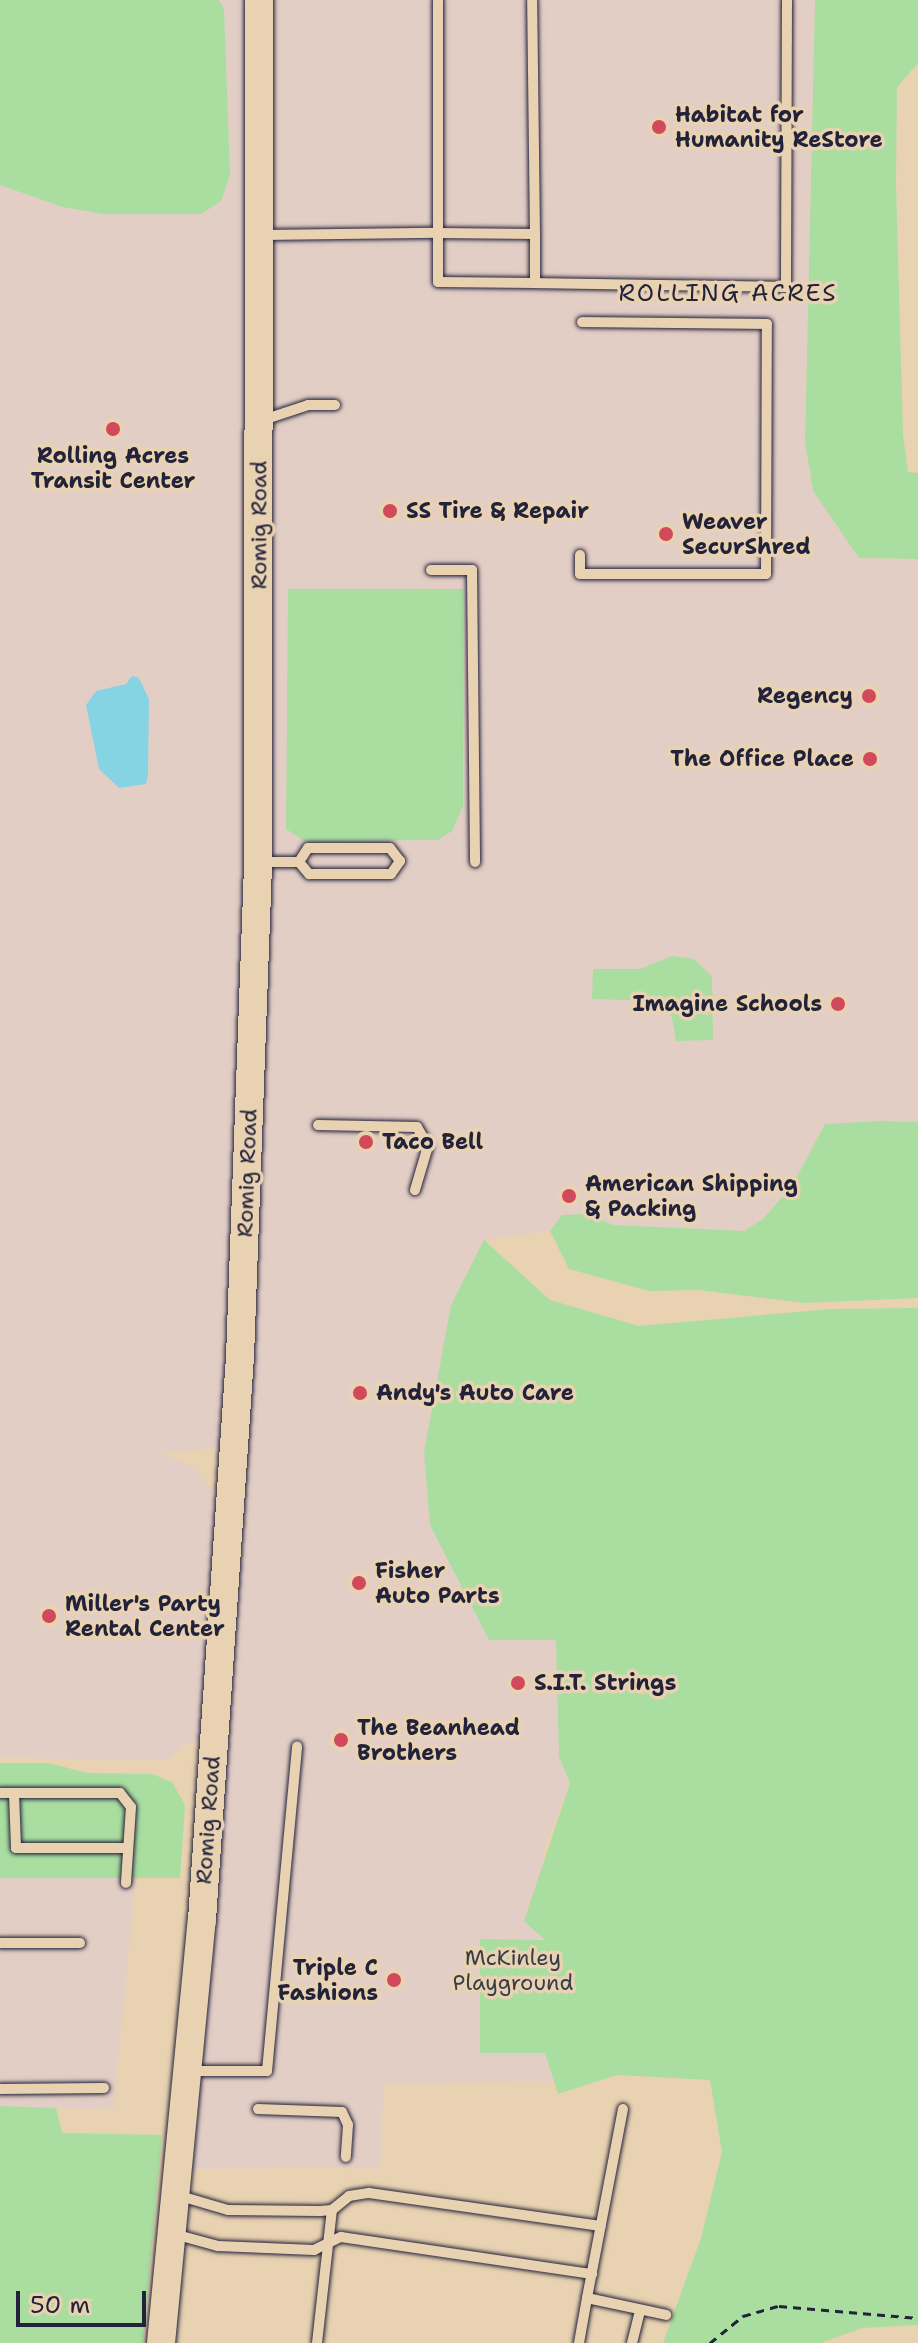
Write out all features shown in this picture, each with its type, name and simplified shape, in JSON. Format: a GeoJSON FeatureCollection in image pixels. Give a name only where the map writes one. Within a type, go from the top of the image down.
{"type":"FeatureCollection","features":[{"type":"Feature","properties":{"kind":"street","name":"Romig Road"},"geometry":{"type":"LineString","coordinates":[[161,2343],[188,2070],[236,1448],[258,862],[262,235],[259,0]]}},
{"type":"Feature","properties":{"kind":"lane"},"geometry":{"type":"LineString","coordinates":[[438,0],[438,282],[786,287],[787,0]]}},
{"type":"Feature","properties":{"kind":"lane"},"geometry":{"type":"LineString","coordinates":[[532,0],[535,283]]}},
{"type":"Feature","properties":{"kind":"lane"},"geometry":{"type":"LineString","coordinates":[[262,235],[535,234]]}},
{"type":"Feature","properties":{"kind":"lane"},"geometry":{"type":"LineString","coordinates":[[580,555],[580,574],[766,574],[767,324],[582,322]]}},
{"type":"Feature","properties":{"kind":"lane"},"geometry":{"type":"LineString","coordinates":[[260,421],[308,405],[335,405]]}},
{"type":"Feature","properties":{"kind":"lane"},"geometry":{"type":"LineString","coordinates":[[431,570],[472,570],[475,862]]}},
{"type":"Feature","properties":{"kind":"lane"},"geometry":{"type":"LineString","coordinates":[[308,848],[390,848],[400,861],[391,874],[309,874],[299,862],[308,848]]}},
{"type":"Feature","properties":{"kind":"lane"},"geometry":{"type":"LineString","coordinates":[[258,862],[299,862]]}},
{"type":"Feature","properties":{"kind":"lane"},"geometry":{"type":"LineString","coordinates":[[318,1125],[417,1127],[428,1146],[415,1190]]}},
{"type":"Feature","properties":{"kind":"lane"},"geometry":{"type":"LineString","coordinates":[[188,2070],[267,2071],[297,1746]]}},
{"type":"Feature","properties":{"kind":"lane"},"geometry":{"type":"LineString","coordinates":[[0,1793],[120,1793],[131,1807],[126,1883]]}},
{"type":"Feature","properties":{"kind":"lane"},"geometry":{"type":"LineString","coordinates":[[14,1793],[16,1848],[128,1848]]}},
{"type":"Feature","properties":{"kind":"lane"},"geometry":{"type":"LineString","coordinates":[[0,1943],[80,1943]]}},
{"type":"Feature","properties":{"kind":"lane"},"geometry":{"type":"LineString","coordinates":[[0,2089],[104,2088]]}},
{"type":"Feature","properties":{"kind":"lane"},"geometry":{"type":"LineString","coordinates":[[258,2109],[342,2112],[348,2125],[346,2157]]}},
{"type":"Feature","properties":{"kind":"lane"},"geometry":{"type":"LineString","coordinates":[[579,2343],[623,2109]]}},
{"type":"Feature","properties":{"kind":"lane"},"geometry":{"type":"LineString","coordinates":[[176,2195],[228,2210],[332,2210],[349,2196],[369,2193],[601,2226]]}},
{"type":"Feature","properties":{"kind":"lane"},"geometry":{"type":"LineString","coordinates":[[317,2343],[332,2210]]}},
{"type":"Feature","properties":{"kind":"lane"},"geometry":{"type":"LineString","coordinates":[[172,2234],[218,2246],[314,2250],[341,2237],[592,2274]]}},
{"type":"Feature","properties":{"kind":"lane"},"geometry":{"type":"LineString","coordinates":[[587,2298],[666,2315]]}},
{"type":"Feature","properties":{"kind":"lane"},"geometry":{"type":"LineString","coordinates":[[632,2343],[640,2310]]}},
{"type":"Feature","properties":{"kind":"path"},"geometry":{"type":"LineString","coordinates":[[710,2343],[743,2316],[779,2306],[918,2318]]}},
{"type":"Feature","properties":{"kind":"shaded area"},"geometry":{"type":"Polygon","coordinates":[[[0,0],[815,0],[805,442],[813,491],[859,558],[918,559],[918,1122],[826,1124],[792,1186],[763,1219],[744,1231],[614,1225],[585,1214],[562,1215],[550,1231],[484,1240],[451,1305],[575,1636],[570,1783],[544,1848],[555,2081],[384,2084],[380,2167],[179,2169],[214,1744],[187,1743],[169,1760],[0,1758],[0,0]],[[236,1448],[160,1452],[195,1468],[230,1513],[236,1448]]]}},
{"type":"Feature","properties":{"kind":"shaded area"},"geometry":{"type":"Polygon","coordinates":[[[58,1768],[146,1780],[113,2110],[0,2106],[0,1770],[58,1768]]]}},
{"type":"Feature","properties":{"kind":"green space"},"geometry":{"type":"Polygon","coordinates":[[[0,0],[219,0],[224,9],[230,175],[221,201],[201,214],[103,214],[63,207],[0,185],[0,0]]]}},
{"type":"Feature","properties":{"kind":"green space"},"geometry":{"type":"Polygon","coordinates":[[[815,0],[918,0],[918,63],[897,87],[896,184],[903,434],[908,472],[918,473],[918,559],[859,558],[813,491],[805,442],[815,0]]]}},
{"type":"Feature","properties":{"kind":"green space"},"geometry":{"type":"Polygon","coordinates":[[[288,589],[463,589],[463,806],[452,831],[438,840],[304,841],[286,829],[288,589]]]}},
{"type":"Feature","properties":{"kind":"green space"},"geometry":{"type":"Polygon","coordinates":[[[672,956],[694,959],[712,976],[713,1040],[676,1041],[672,1017],[655,1001],[592,999],[593,969],[640,969],[672,956]]]}},
{"type":"Feature","properties":{"kind":"green space"},"geometry":{"type":"Polygon","coordinates":[[[918,1122],[918,1298],[804,1303],[698,1290],[649,1291],[569,1269],[550,1231],[562,1215],[585,1214],[614,1225],[744,1231],[763,1219],[792,1186],[825,1124],[918,1122]]]}},
{"type":"Feature","properties":{"kind":"green space","name":"McKinley Playground"},"geometry":{"type":"Polygon","coordinates":[[[484,1240],[550,1300],[639,1326],[831,1309],[918,1308],[918,2325],[862,2328],[821,2343],[663,2343],[701,2238],[722,2152],[710,2080],[617,2075],[558,2094],[545,2053],[480,2053],[480,1939],[545,1940],[524,1921],[570,1783],[559,1757],[556,1640],[489,1640],[430,1525],[424,1452],[451,1305],[484,1240]]]}},
{"type":"Feature","properties":{"kind":"green space"},"geometry":{"type":"Polygon","coordinates":[[[0,1763],[49,1763],[87,1773],[152,1774],[172,1782],[185,1805],[180,1878],[0,1878],[0,1763]]]}},
{"type":"Feature","properties":{"kind":"green space"},"geometry":{"type":"Polygon","coordinates":[[[0,2106],[56,2108],[62,2133],[162,2135],[143,2343],[0,2343],[0,2106]]]}},
{"type":"Feature","properties":{"kind":"water"},"geometry":{"type":"Polygon","coordinates":[[[132,676],[139,678],[149,699],[148,774],[146,784],[119,788],[99,769],[86,705],[96,691],[126,684],[132,676]]]}},
{"type":"Feature","properties":{"kind":"place","name":"Habitat for Humanity ReStore"},"geometry":{"type":"Point","coordinates":[659,127]}},
{"type":"Feature","properties":{"kind":"place","name":"Rolling Acres Transit Center"},"geometry":{"type":"Point","coordinates":[113,429]}},
{"type":"Feature","properties":{"kind":"place","name":"SS Tire & Repair"},"geometry":{"type":"Point","coordinates":[390,511]}},
{"type":"Feature","properties":{"kind":"place","name":"Weaver SecurShred"},"geometry":{"type":"Point","coordinates":[666,534]}},
{"type":"Feature","properties":{"kind":"place","name":"Regency"},"geometry":{"type":"Point","coordinates":[869,696]}},
{"type":"Feature","properties":{"kind":"place","name":"The Office Place"},"geometry":{"type":"Point","coordinates":[870,759]}},
{"type":"Feature","properties":{"kind":"place","name":"Imagine Schools"},"geometry":{"type":"Point","coordinates":[838,1004]}},
{"type":"Feature","properties":{"kind":"place","name":"Taco Bell"},"geometry":{"type":"Point","coordinates":[366,1142]}},
{"type":"Feature","properties":{"kind":"place","name":"American Shipping & Packing"},"geometry":{"type":"Point","coordinates":[569,1196]}},
{"type":"Feature","properties":{"kind":"place","name":"Andy's Auto Care"},"geometry":{"type":"Point","coordinates":[360,1393]}},
{"type":"Feature","properties":{"kind":"place","name":"Fisher Auto Parts"},"geometry":{"type":"Point","coordinates":[359,1583]}},
{"type":"Feature","properties":{"kind":"place","name":"Miller's Party Rental Center"},"geometry":{"type":"Point","coordinates":[49,1616]}},
{"type":"Feature","properties":{"kind":"place","name":"S.I.T. Strings"},"geometry":{"type":"Point","coordinates":[518,1683]}},
{"type":"Feature","properties":{"kind":"place","name":"The Beanhead Brothers"},"geometry":{"type":"Point","coordinates":[341,1740]}},
{"type":"Feature","properties":{"kind":"place","name":"Triple C Fashions"},"geometry":{"type":"Point","coordinates":[394,1980]}},
{"type":"Feature","properties":{"kind":"district","name":"ROLLING ACRES"},"geometry":{"type":"Point","coordinates":[728,294]}}]}
